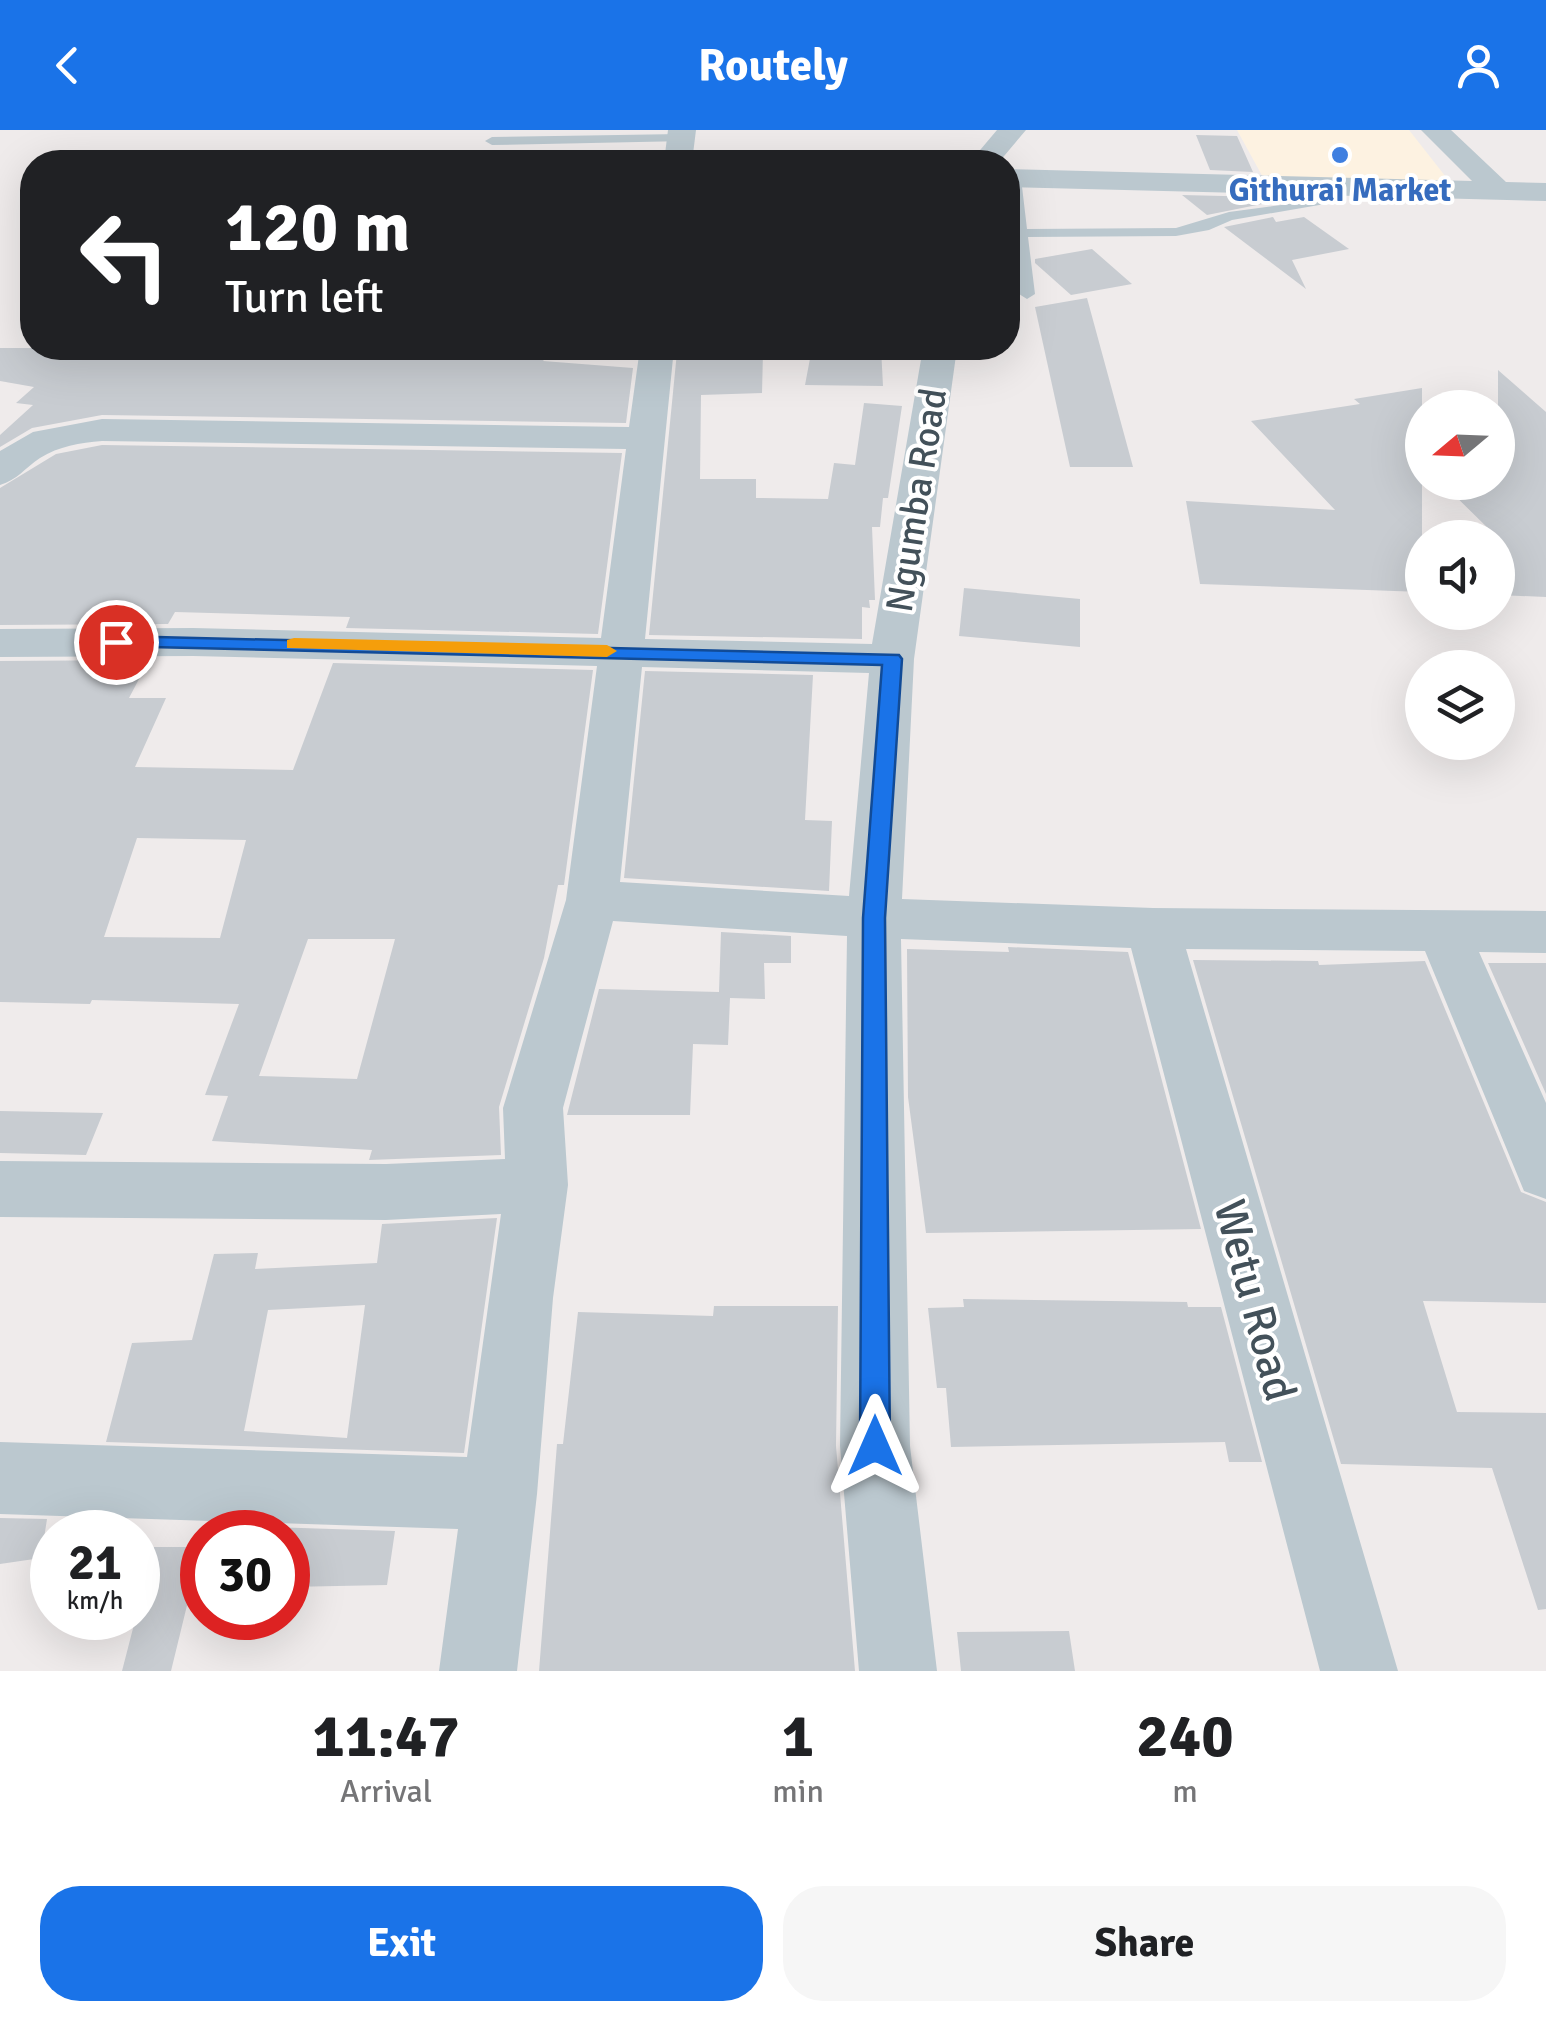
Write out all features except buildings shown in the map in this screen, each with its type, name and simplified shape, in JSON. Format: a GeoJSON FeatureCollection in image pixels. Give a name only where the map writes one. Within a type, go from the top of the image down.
{"type":"FeatureCollection","features":[{"type":"Feature","properties":{"kind":"street"},"geometry":{"type":"LineString","coordinates":[[994,150],[1012,130]]}},
{"type":"Feature","properties":{"kind":"street"},"geometry":{"type":"LineString","coordinates":[[1434,130],[1495,188]]}},
{"type":"Feature","properties":{"kind":"street"},"geometry":{"type":"LineString","coordinates":[[1020,178],[1546,192]]}},
{"type":"Feature","properties":{"kind":"street"},"geometry":{"type":"LineString","coordinates":[[478,1671],[501,1494],[520,1298],[537,1185],[532,1108],[592,900],[656,360]]}},
{"type":"Feature","properties":{"kind":"street","name":"Ngumba Road"},"geometry":{"type":"LineString","coordinates":[[898,1671],[875,1446],[874,918],[892,659],[938,360]]}},
{"type":"Feature","properties":{"kind":"street"},"geometry":{"type":"LineString","coordinates":[[0,473],[30,445],[45,438],[102,430],[207,428],[647,438]]}},
{"type":"Feature","properties":{"kind":"street"},"geometry":{"type":"LineString","coordinates":[[0,643],[213,642],[892,659]]}},
{"type":"Feature","properties":{"kind":"street"},"geometry":{"type":"LineString","coordinates":[[592,900],[874,918],[1153,928],[1280,926],[1444,933],[1546,932]]}},
{"type":"Feature","properties":{"kind":"street","name":"Wetu Road"},"geometry":{"type":"LineString","coordinates":[[1153,928],[1358,1671]]}},
{"type":"Feature","properties":{"kind":"street"},"geometry":{"type":"LineString","coordinates":[[1444,933],[1546,1172]]}},
{"type":"Feature","properties":{"kind":"street"},"geometry":{"type":"LineString","coordinates":[[0,1190],[386,1192],[537,1185]]}},
{"type":"Feature","properties":{"kind":"street"},"geometry":{"type":"LineString","coordinates":[[0,1478],[501,1494]]}},
{"type":"Feature","properties":{"kind":"lane"},"geometry":{"type":"LineString","coordinates":[[492,141],[680,144]]}},
{"type":"Feature","properties":{"kind":"lane"},"geometry":{"type":"LineString","coordinates":[[1027,294],[1020,233],[1176,232],[1204,227],[1229,216],[1318,204]]}},
{"type":"Feature","properties":{"kind":"shaded area","name":"Githurai Market"},"geometry":{"type":"Polygon","coordinates":[[[1237,130],[1409,130],[1453,186],[1265,181],[1237,130]]]}},
{"type":"Feature","properties":{"kind":"slow traffic"},"geometry":{"type":"LineString","coordinates":[[294,644],[607,651]]}},
{"type":"Feature","properties":{"kind":"place","name":"Githurai Market"},"geometry":{"type":"Point","coordinates":[1340,155]}},
{"type":"Feature","properties":{"kind":"route"},"geometry":{"type":"LineString","coordinates":[[116,642],[892,659],[874,918],[875,1446]]}}]}
